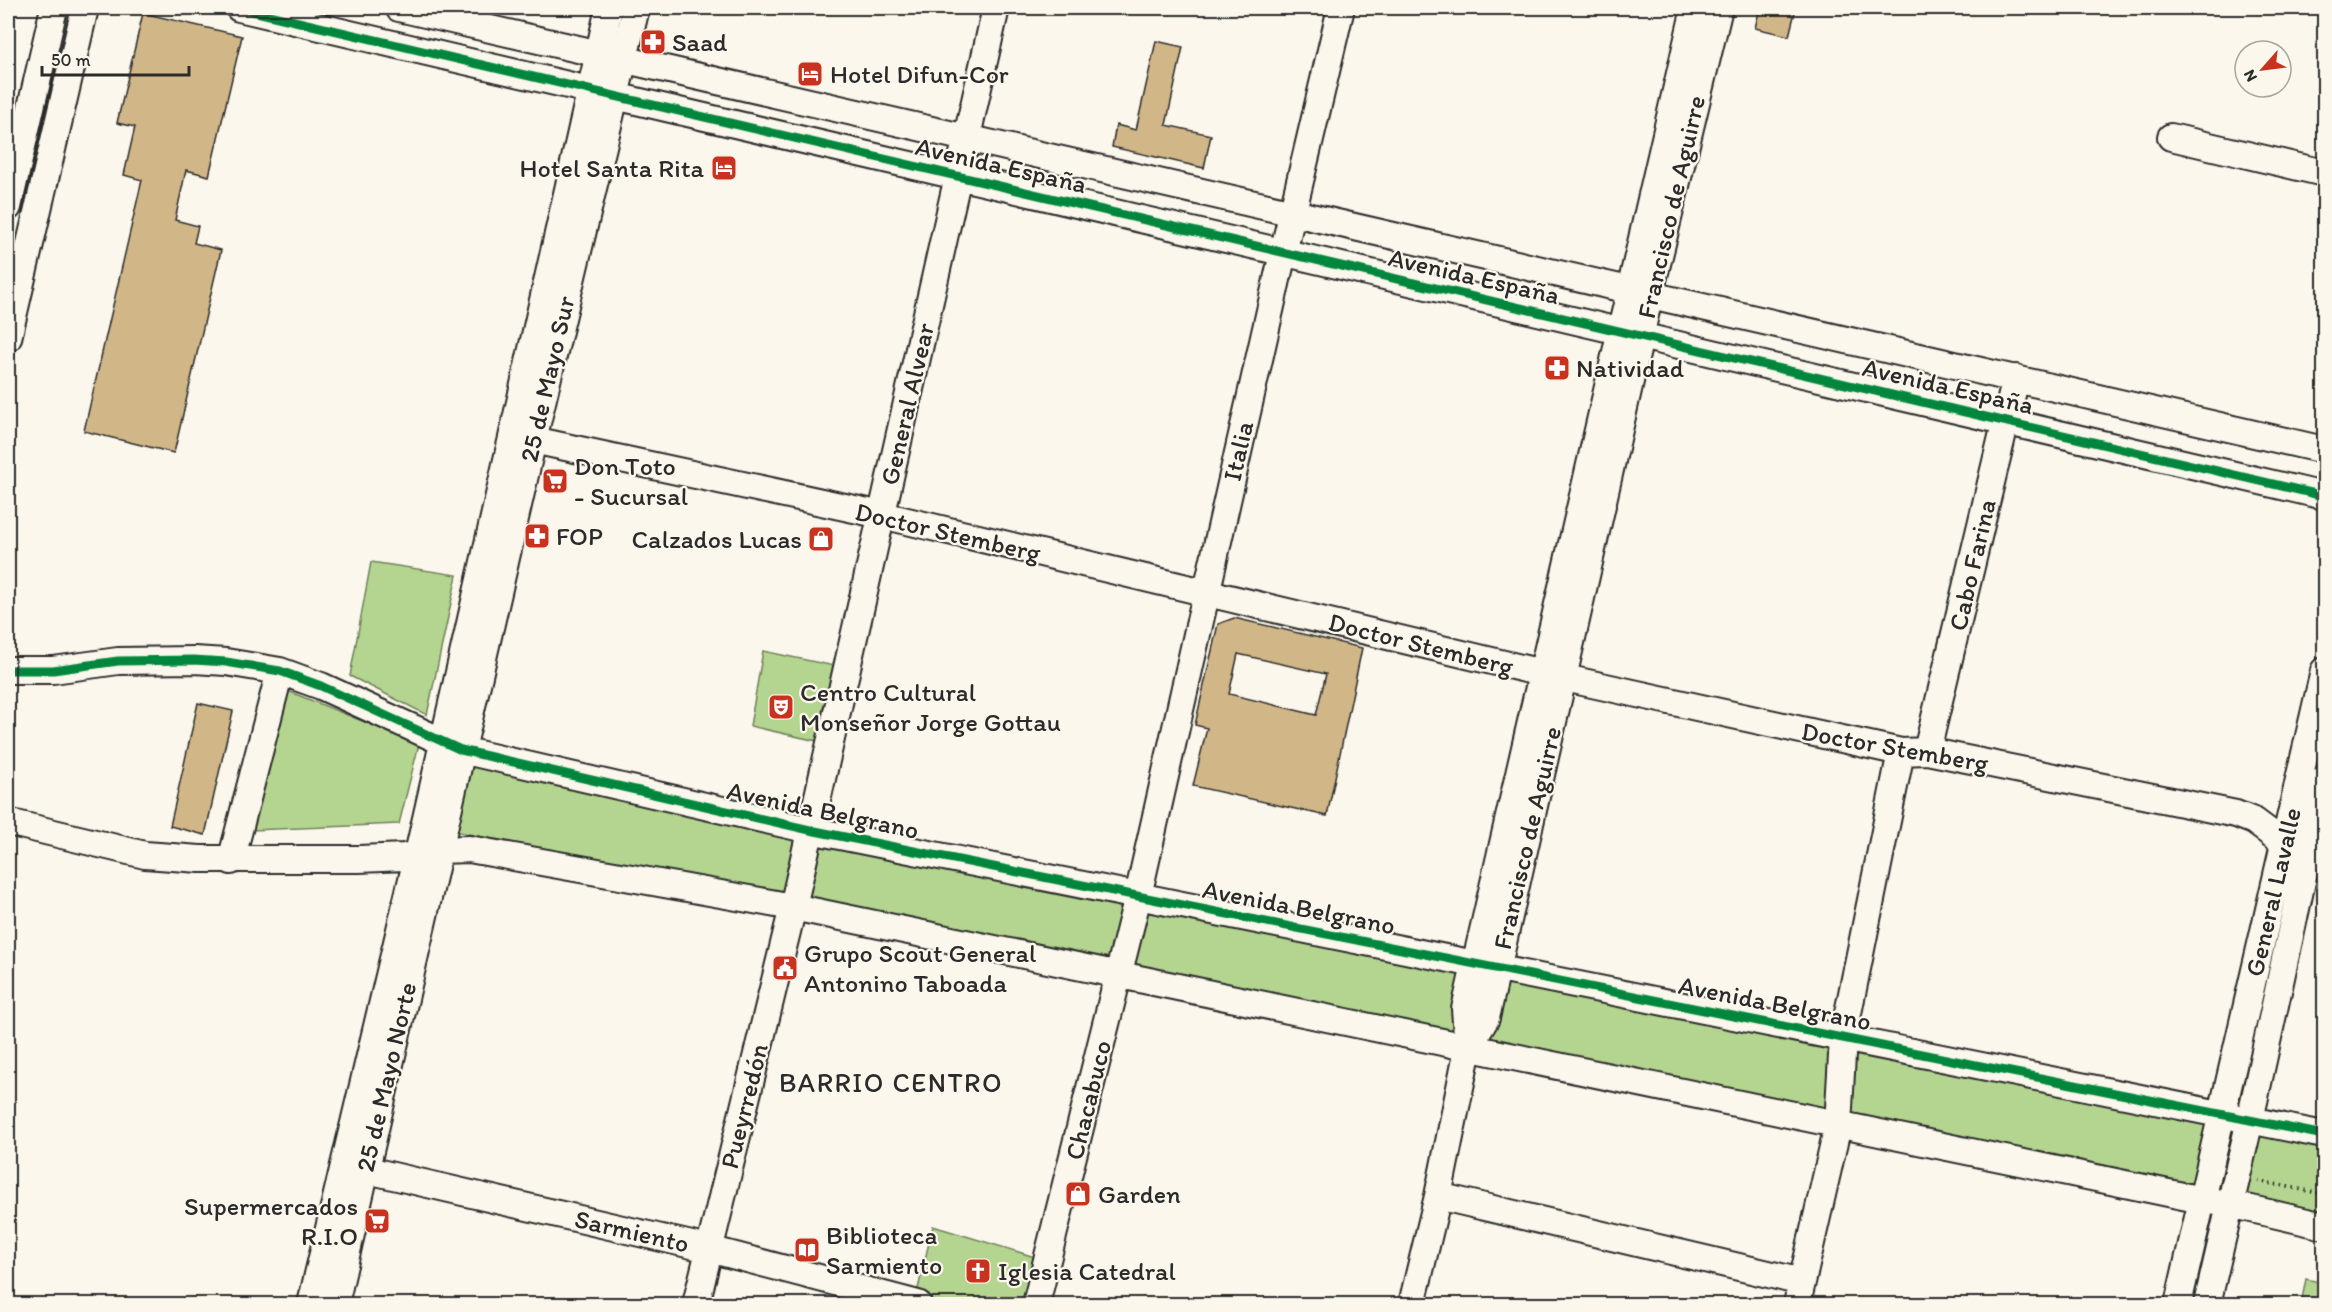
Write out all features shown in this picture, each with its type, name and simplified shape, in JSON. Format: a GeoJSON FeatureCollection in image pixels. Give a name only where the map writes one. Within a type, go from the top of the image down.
{"type":"FeatureCollection","features":[{"type":"Feature","properties":{"kind":"street"},"geometry":{"type":"LineString","coordinates":[[8,207],[54,8]]}},
{"type":"Feature","properties":{"kind":"street"},"geometry":{"type":"LineString","coordinates":[[8,338],[11,301],[85,8]]}},
{"type":"Feature","properties":{"kind":"street","name":"Avenida España"},"geometry":{"type":"LineString","coordinates":[[246,8],[958,177],[2325,496]]}},
{"type":"Feature","properties":{"kind":"street","name":"Avenida España"},"geometry":{"type":"LineString","coordinates":[[399,8],[966,140],[1640,291],[2325,450]]}},
{"type":"Feature","properties":{"kind":"street","name":"25 de Mayo Sur"},"geometry":{"type":"LineString","coordinates":[[603,93],[598,54],[609,8]]}},
{"type":"Feature","properties":{"kind":"street","name":"25 de Mayo Sur"},"geometry":{"type":"LineString","coordinates":[[429,852],[603,93],[623,60],[636,8]]}},
{"type":"Feature","properties":{"kind":"street","name":"General Alvear"},"geometry":{"type":"LineString","coordinates":[[793,907],[996,8]]}},
{"type":"Feature","properties":{"kind":"street","name":"Italia"},"geometry":{"type":"LineString","coordinates":[[1138,896],[1205,592],[1341,8]]}},
{"type":"Feature","properties":{"kind":"street","name":"Francisco de Aguirre"},"geometry":{"type":"LineString","coordinates":[[1412,1305],[1438,1196],[1468,1048],[1486,1018],[1486,966],[1640,291],[1695,8]]}},
{"type":"Feature","properties":{"kind":"street","name":"Francisco de Aguirre"},"geometry":{"type":"LineString","coordinates":[[1640,291],[1719,8]]}},
{"type":"Feature","properties":{"kind":"street"},"geometry":{"type":"LineString","coordinates":[[423,50],[431,15]]}},
{"type":"Feature","properties":{"kind":"street"},"geometry":{"type":"LineString","coordinates":[[2171,137],[2325,173]]}},
{"type":"Feature","properties":{"kind":"street","name":"Cabo Farina"},"geometry":{"type":"LineString","coordinates":[[1927,751],[2016,378]]}},
{"type":"Feature","properties":{"kind":"street","name":"Doctor Stemberg"},"geometry":{"type":"LineString","coordinates":[[523,437],[882,515],[1552,675],[1901,752],[1927,751],[2236,814],[2306,849]]}},
{"type":"Feature","properties":{"kind":"street","name":"Avenida Belgrano"},"geometry":{"type":"LineString","coordinates":[[8,670],[53,670],[118,661],[194,660],[226,662],[280,671],[321,686],[452,746],[810,830],[2325,1135]]}},
{"type":"Feature","properties":{"kind":"street","name":"General Lavalle"},"geometry":{"type":"LineString","coordinates":[[2207,1305],[2250,1120],[2306,849],[2325,670]]}},
{"type":"Feature","properties":{"kind":"street"},"geometry":{"type":"LineString","coordinates":[[231,861],[280,671]]}},
{"type":"Feature","properties":{"kind":"street"},"geometry":{"type":"LineString","coordinates":[[1438,1196],[1799,1293],[1838,1125],[1843,1038],[1901,752]]}},
{"type":"Feature","properties":{"kind":"street","name":"General Lavalle"},"geometry":{"type":"LineString","coordinates":[[2178,1305],[2221,1114],[2306,849],[2325,780]]}},
{"type":"Feature","properties":{"kind":"street"},"geometry":{"type":"LineString","coordinates":[[8,822],[145,855],[231,861],[359,860],[469,849],[793,907],[1838,1125],[2230,1204],[2325,1226]]}},
{"type":"Feature","properties":{"kind":"street","name":"25 de Mayo Norte"},"geometry":{"type":"LineString","coordinates":[[311,1305],[355,1167],[429,852]]}},
{"type":"Feature","properties":{"kind":"street","name":"Chacabuco"},"geometry":{"type":"LineString","coordinates":[[1036,1305],[1138,896]]}},
{"type":"Feature","properties":{"kind":"street","name":"Pueyrredón"},"geometry":{"type":"LineString","coordinates":[[696,1305],[793,907]]}},
{"type":"Feature","properties":{"kind":"street","name":"25 de Mayo Norte"},"geometry":{"type":"LineString","coordinates":[[335,1305],[355,1167]]}},
{"type":"Feature","properties":{"kind":"street","name":"Sarmiento"},"geometry":{"type":"LineString","coordinates":[[355,1167],[709,1249],[918,1305]]}},
{"type":"Feature","properties":{"kind":"path"},"geometry":{"type":"LineString","coordinates":[[2257,1181],[2325,1194]]}},
{"type":"Feature","properties":{"kind":"green space"},"geometry":{"type":"Polygon","coordinates":[[[371,562],[457,575],[427,715],[350,676],[371,562]]]}},
{"type":"Feature","properties":{"kind":"green space"},"geometry":{"type":"Polygon","coordinates":[[[763,651],[844,668],[826,743],[750,726],[763,651]]]}},
{"type":"Feature","properties":{"kind":"green space"},"geometry":{"type":"Polygon","coordinates":[[[288,691],[419,744],[399,824],[252,830],[288,691]]]}},
{"type":"Feature","properties":{"kind":"green space"},"geometry":{"type":"Polygon","coordinates":[[[469,760],[2324,1146],[2324,1219],[454,831],[469,760]]]}},
{"type":"Feature","properties":{"kind":"green space"},"geometry":{"type":"Polygon","coordinates":[[[933,1226],[1048,1261],[1039,1304],[947,1304],[916,1297],[933,1226]]]}},
{"type":"Feature","properties":{"kind":"green space"},"geometry":{"type":"Polygon","coordinates":[[[2306,1279],[2324,1283],[2324,1304],[2301,1304],[2306,1279]]]}},
{"type":"Feature","properties":{"kind":"building"},"geometry":{"type":"Polygon","coordinates":[[[1760,8],[1796,8],[1789,36],[1755,28],[1760,8]]]}},
{"type":"Feature","properties":{"kind":"building"},"geometry":{"type":"Polygon","coordinates":[[[143,13],[242,36],[209,176],[186,170],[175,220],[198,226],[194,243],[221,250],[174,453],[84,431],[142,180],[124,175],[135,127],[117,123],[143,13]]]}},
{"type":"Feature","properties":{"kind":"building"},"geometry":{"type":"Polygon","coordinates":[[[1156,41],[1183,47],[1166,125],[1211,135],[1204,168],[1112,147],[1116,125],[1136,130],[1156,41]]]}},
{"type":"Feature","properties":{"kind":"building"},"geometry":{"type":"Polygon","coordinates":[[[1234,618],[1362,648],[1327,816],[1193,786],[1207,728],[1195,725],[1218,624],[1234,618]],[[1238,654],[1229,694],[1316,715],[1326,674],[1238,654]]]}},
{"type":"Feature","properties":{"kind":"building"},"geometry":{"type":"Polygon","coordinates":[[[198,703],[233,711],[205,835],[170,826],[198,703]]]}},
{"type":"Feature","properties":{"kind":"cycle path"},"geometry":{"type":"LineString","coordinates":[[239,8],[2324,496]]}},
{"type":"Feature","properties":{"kind":"cycle path"},"geometry":{"type":"LineString","coordinates":[[8,670],[53,670],[118,661],[194,660],[226,662],[280,671],[321,686],[461,750],[810,830],[2324,1135]]}},
{"type":"Feature","properties":{"kind":"place","name":"Saad"},"geometry":{"type":"Point","coordinates":[653,42]}},
{"type":"Feature","properties":{"kind":"place","name":"Hotel Difun-Cor"},"geometry":{"type":"Point","coordinates":[810,74]}},
{"type":"Feature","properties":{"kind":"place","name":"Hotel Santa Rita"},"geometry":{"type":"Point","coordinates":[724,168]}},
{"type":"Feature","properties":{"kind":"place","name":"Natividad"},"geometry":{"type":"Point","coordinates":[1557,368]}},
{"type":"Feature","properties":{"kind":"place","name":"Don Toto - Sucursal"},"geometry":{"type":"Point","coordinates":[555,481]}},
{"type":"Feature","properties":{"kind":"place","name":"FOP"},"geometry":{"type":"Point","coordinates":[537,536]}},
{"type":"Feature","properties":{"kind":"place","name":"Calzados Lucas"},"geometry":{"type":"Point","coordinates":[821,539]}},
{"type":"Feature","properties":{"kind":"place","name":"Centro Cultural Monseñor Jorge Gottau"},"geometry":{"type":"Point","coordinates":[781,707]}},
{"type":"Feature","properties":{"kind":"place","name":"Grupo Scout General Antonino Taboada"},"geometry":{"type":"Point","coordinates":[785,968]}},
{"type":"Feature","properties":{"kind":"place","name":"Garden"},"geometry":{"type":"Point","coordinates":[1078,1194]}},
{"type":"Feature","properties":{"kind":"place","name":"Supermercados R.I.O"},"geometry":{"type":"Point","coordinates":[377,1221]}},
{"type":"Feature","properties":{"kind":"place","name":"Biblioteca Sarmiento"},"geometry":{"type":"Point","coordinates":[807,1250]}},
{"type":"Feature","properties":{"kind":"place","name":"Iglesia Catedral"},"geometry":{"type":"Point","coordinates":[978,1271]}},
{"type":"Feature","properties":{"kind":"district","name":"BARRIO CENTRO"},"geometry":{"type":"Point","coordinates":[891,1083]}}]}
